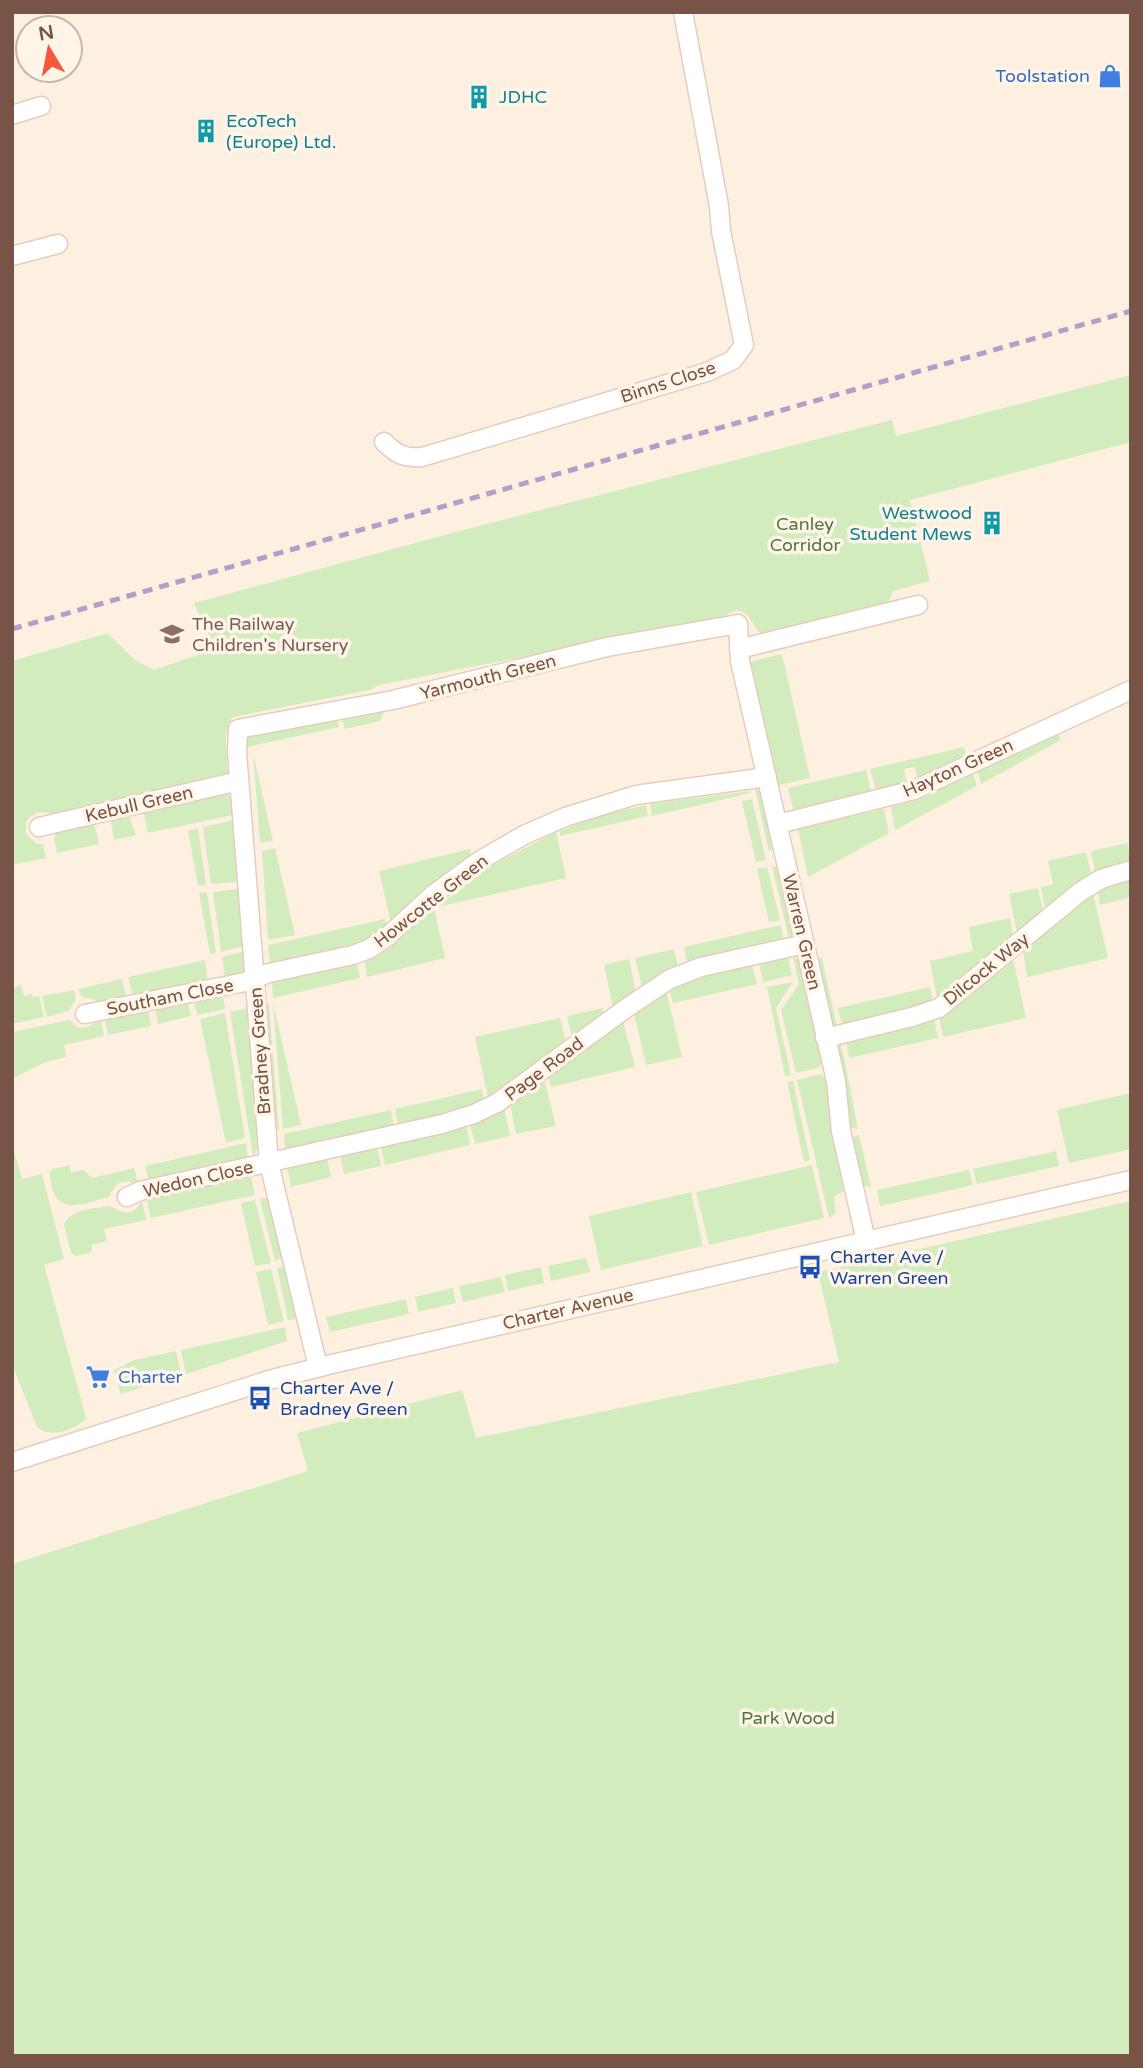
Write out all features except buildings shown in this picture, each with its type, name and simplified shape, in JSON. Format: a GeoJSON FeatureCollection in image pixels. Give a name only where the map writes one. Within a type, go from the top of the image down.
{"type":"FeatureCollection","features":[{"type":"Feature","properties":{"kind":"street","name":"Binns Close"},"geometry":{"type":"LineString","coordinates":[[384,442],[395,454],[406,458],[422,457],[707,372],[733,360],[744,345],[682,12]]}},
{"type":"Feature","properties":{"kind":"street"},"geometry":{"type":"LineString","coordinates":[[12,115],[41,106]]}},
{"type":"Feature","properties":{"kind":"street"},"geometry":{"type":"LineString","coordinates":[[12,256],[58,244]]}},
{"type":"Feature","properties":{"kind":"street"},"geometry":{"type":"LineString","coordinates":[[739,649],[918,605]]}},
{"type":"Feature","properties":{"kind":"street","name":"Warren Green"},"geometry":{"type":"LineString","coordinates":[[737,624],[739,649],[766,777],[836,1081],[841,1131],[866,1241]]}},
{"type":"Feature","properties":{"kind":"street","name":"Yarmouth Green"},"geometry":{"type":"LineString","coordinates":[[238,729],[393,700],[607,647],[737,624]]}},
{"type":"Feature","properties":{"kind":"street","name":"Hayton Green"},"geometry":{"type":"LineString","coordinates":[[778,824],[914,790],[1131,690]]}},
{"type":"Feature","properties":{"kind":"street","name":"Bradney Green"},"geometry":{"type":"LineString","coordinates":[[238,729],[239,781],[269,1163],[318,1367]]}},
{"type":"Feature","properties":{"kind":"street","name":"Howcotte Green"},"geometry":{"type":"LineString","coordinates":[[254,979],[369,949],[479,861],[524,835],[565,817],[636,795],[766,777]]}},
{"type":"Feature","properties":{"kind":"street","name":"Kebull Green"},"geometry":{"type":"LineString","coordinates":[[39,827],[239,781]]}},
{"type":"Feature","properties":{"kind":"street","name":"Dilcock Way"},"geometry":{"type":"LineString","coordinates":[[825,1038],[939,1008],[1080,892],[1101,879],[1131,870]]}},
{"type":"Feature","properties":{"kind":"street","name":"Page Road"},"geometry":{"type":"LineString","coordinates":[[269,1163],[442,1124],[474,1114],[497,1103],[670,979],[701,967],[805,944]]}},
{"type":"Feature","properties":{"kind":"street","name":"Southam Close"},"geometry":{"type":"LineString","coordinates":[[85,1014],[254,979]]}},
{"type":"Feature","properties":{"kind":"street","name":"Wedon Close"},"geometry":{"type":"LineString","coordinates":[[127,1197],[140,1191],[269,1163]]}},
{"type":"Feature","properties":{"kind":"street","name":"Charter Avenue"},"geometry":{"type":"LineString","coordinates":[[12,1462],[269,1380],[318,1367],[1131,1180]]}},
{"type":"Feature","properties":{"kind":"green space","name":"Canley Corridor"},"geometry":{"type":"Polygon","coordinates":[[[1131,375],[1131,442],[910,500],[930,581],[893,591],[889,601],[865,611],[771,636],[761,634],[746,614],[737,611],[723,618],[379,685],[370,690],[233,717],[226,737],[228,775],[51,814],[37,813],[26,822],[26,834],[37,844],[43,844],[46,858],[12,865],[12,661],[108,633],[135,660],[154,670],[215,649],[194,603],[463,530],[892,420],[896,436],[1131,375]]]}},
{"type":"Feature","properties":{"kind":"green space"},"geometry":{"type":"Polygon","coordinates":[[[782,654],[810,778],[776,786],[749,662],[782,654]]]}},
{"type":"Feature","properties":{"kind":"green space"},"geometry":{"type":"Polygon","coordinates":[[[378,709],[384,712],[380,721],[345,729],[341,715],[378,709]]]}},
{"type":"Feature","properties":{"kind":"green space"},"geometry":{"type":"Polygon","coordinates":[[[336,716],[339,727],[243,748],[244,740],[249,735],[336,716]]]}},
{"type":"Feature","properties":{"kind":"green space"},"geometry":{"type":"Polygon","coordinates":[[[1058,734],[1061,740],[981,784],[978,772],[1058,734]]]}},
{"type":"Feature","properties":{"kind":"green space"},"geometry":{"type":"Polygon","coordinates":[[[964,747],[967,759],[918,781],[915,767],[904,769],[907,786],[877,794],[870,769],[964,747]]]}},
{"type":"Feature","properties":{"kind":"green space"},"geometry":{"type":"Polygon","coordinates":[[[253,753],[273,841],[260,843],[253,753]]]}},
{"type":"Feature","properties":{"kind":"green space"},"geometry":{"type":"Polygon","coordinates":[[[866,770],[872,795],[794,813],[788,788],[866,770]]]}},
{"type":"Feature","properties":{"kind":"green space"},"geometry":{"type":"Polygon","coordinates":[[[973,774],[977,786],[895,830],[891,807],[918,800],[973,774]]]}},
{"type":"Feature","properties":{"kind":"green space"},"geometry":{"type":"Polygon","coordinates":[[[755,788],[761,791],[774,847],[769,852],[755,788]]]}},
{"type":"Feature","properties":{"kind":"green space"},"geometry":{"type":"Polygon","coordinates":[[[225,792],[233,799],[233,815],[148,833],[143,809],[225,792]]]}},
{"type":"Feature","properties":{"kind":"green space"},"geometry":{"type":"Polygon","coordinates":[[[751,793],[652,816],[650,804],[751,793]]]}},
{"type":"Feature","properties":{"kind":"green space"},"geometry":{"type":"Polygon","coordinates":[[[752,799],[766,860],[756,862],[742,801],[752,799]]]}},
{"type":"Feature","properties":{"kind":"green space"},"geometry":{"type":"Polygon","coordinates":[[[646,805],[648,816],[560,836],[560,831],[597,816],[646,805]]]}},
{"type":"Feature","properties":{"kind":"green space"},"geometry":{"type":"Polygon","coordinates":[[[884,809],[889,833],[808,877],[798,829],[884,809]]]}},
{"type":"Feature","properties":{"kind":"green space"},"geometry":{"type":"Polygon","coordinates":[[[127,811],[136,835],[114,840],[110,815],[127,811]]]}},
{"type":"Feature","properties":{"kind":"green space"},"geometry":{"type":"Polygon","coordinates":[[[93,819],[99,844],[57,853],[54,839],[57,831],[93,819]]]}},
{"type":"Feature","properties":{"kind":"green space"},"geometry":{"type":"Polygon","coordinates":[[[234,820],[239,879],[236,882],[211,884],[203,827],[234,820]]]}},
{"type":"Feature","properties":{"kind":"green space"},"geometry":{"type":"Polygon","coordinates":[[[198,828],[206,885],[198,886],[188,831],[198,828]]]}},
{"type":"Feature","properties":{"kind":"green space"},"geometry":{"type":"Polygon","coordinates":[[[556,832],[566,878],[437,907],[489,867],[556,832]]]}},
{"type":"Feature","properties":{"kind":"green space"},"geometry":{"type":"Polygon","coordinates":[[[1127,843],[1131,861],[1095,872],[1091,851],[1127,843]]]}},
{"type":"Feature","properties":{"kind":"green space"},"geometry":{"type":"Polygon","coordinates":[[[275,848],[295,935],[268,940],[262,851],[275,848]]]}},
{"type":"Feature","properties":{"kind":"green space"},"geometry":{"type":"Polygon","coordinates":[[[470,849],[471,856],[437,881],[391,923],[379,871],[470,849]]]}},
{"type":"Feature","properties":{"kind":"green space"},"geometry":{"type":"Polygon","coordinates":[[[1086,852],[1091,874],[1045,909],[1041,887],[1053,884],[1048,861],[1086,852]]]}},
{"type":"Feature","properties":{"kind":"green space"},"geometry":{"type":"Polygon","coordinates":[[[772,866],[779,868],[794,932],[789,939],[772,866]]]}},
{"type":"Feature","properties":{"kind":"green space"},"geometry":{"type":"Polygon","coordinates":[[[767,867],[780,920],[769,922],[757,869],[767,867]]]}},
{"type":"Feature","properties":{"kind":"green space"},"geometry":{"type":"Polygon","coordinates":[[[1131,879],[1131,897],[1100,905],[1098,891],[1131,879]]]}},
{"type":"Feature","properties":{"kind":"green space"},"geometry":{"type":"Polygon","coordinates":[[[1038,888],[1043,911],[1017,932],[1009,894],[1038,888]]]}},
{"type":"Feature","properties":{"kind":"green space"},"geometry":{"type":"Polygon","coordinates":[[[237,889],[241,892],[245,946],[221,952],[213,892],[237,889]]]}},
{"type":"Feature","properties":{"kind":"green space"},"geometry":{"type":"Polygon","coordinates":[[[207,892],[216,953],[210,954],[199,893],[207,892]]]}},
{"type":"Feature","properties":{"kind":"green space"},"geometry":{"type":"Polygon","coordinates":[[[1093,894],[1108,958],[1027,977],[1023,951],[1093,894]]]}},
{"type":"Feature","properties":{"kind":"green space"},"geometry":{"type":"Polygon","coordinates":[[[434,907],[445,958],[367,977],[365,962],[390,948],[434,907]]]}},
{"type":"Feature","properties":{"kind":"green space"},"geometry":{"type":"Polygon","coordinates":[[[1010,918],[1013,936],[937,998],[930,961],[973,951],[969,927],[1010,918]]]}},
{"type":"Feature","properties":{"kind":"green space"},"geometry":{"type":"Polygon","coordinates":[[[385,919],[387,927],[364,943],[270,964],[268,945],[385,919]]]}},
{"type":"Feature","properties":{"kind":"green space"},"geometry":{"type":"Polygon","coordinates":[[[781,925],[784,941],[687,963],[684,947],[781,925]]]}},
{"type":"Feature","properties":{"kind":"green space"},"geometry":{"type":"Polygon","coordinates":[[[674,949],[678,967],[642,987],[635,958],[674,949]]]}},
{"type":"Feature","properties":{"kind":"green space"},"geometry":{"type":"Polygon","coordinates":[[[245,951],[246,971],[225,978],[222,957],[245,951]]]}},
{"type":"Feature","properties":{"kind":"green space"},"geometry":{"type":"Polygon","coordinates":[[[788,956],[792,975],[763,982],[759,963],[788,956]]]}},
{"type":"Feature","properties":{"kind":"green space"},"geometry":{"type":"Polygon","coordinates":[[[793,956],[801,962],[824,1060],[818,1068],[796,1073],[781,1010],[799,984],[793,956]]]}},
{"type":"Feature","properties":{"kind":"green space"},"geometry":{"type":"Polygon","coordinates":[[[822,958],[837,1027],[831,1024],[816,959],[822,958]]]}},
{"type":"Feature","properties":{"kind":"green space"},"geometry":{"type":"Polygon","coordinates":[[[1013,958],[1026,1018],[943,1037],[939,1016],[971,995],[1013,958]]]}},
{"type":"Feature","properties":{"kind":"green space"},"geometry":{"type":"Polygon","coordinates":[[[629,959],[636,992],[613,1008],[604,965],[629,959]]]}},
{"type":"Feature","properties":{"kind":"green space"},"geometry":{"type":"Polygon","coordinates":[[[205,960],[208,982],[136,997],[133,995],[128,977],[205,960]]]}},
{"type":"Feature","properties":{"kind":"green space"},"geometry":{"type":"Polygon","coordinates":[[[357,964],[360,978],[273,998],[272,983],[357,964]]]}},
{"type":"Feature","properties":{"kind":"green space"},"geometry":{"type":"Polygon","coordinates":[[[752,965],[757,984],[673,1003],[669,988],[705,974],[752,965]]]}},
{"type":"Feature","properties":{"kind":"green space"},"geometry":{"type":"Polygon","coordinates":[[[122,979],[125,1000],[101,1004],[82,997],[78,989],[122,979]]]}},
{"type":"Feature","properties":{"kind":"green space"},"geometry":{"type":"Polygon","coordinates":[[[793,982],[776,1008],[791,1075],[785,1076],[767,987],[793,982]]]}},
{"type":"Feature","properties":{"kind":"green space"},"geometry":{"type":"Polygon","coordinates":[[[21,985],[24,996],[39,996],[44,1017],[12,1024],[12,988],[21,985]]]}},
{"type":"Feature","properties":{"kind":"green space"},"geometry":{"type":"Polygon","coordinates":[[[930,987],[933,1001],[842,1025],[838,1008],[930,987]]]}},
{"type":"Feature","properties":{"kind":"green space"},"geometry":{"type":"Polygon","coordinates":[[[74,990],[76,999],[69,1011],[47,1017],[42,996],[74,990]]]}},
{"type":"Feature","properties":{"kind":"green space"},"geometry":{"type":"Polygon","coordinates":[[[666,990],[682,1057],[646,1065],[634,1013],[666,990]]]}},
{"type":"Feature","properties":{"kind":"green space"},"geometry":{"type":"Polygon","coordinates":[[[223,994],[225,1009],[197,1015],[194,1002],[196,999],[223,994]]]}},
{"type":"Feature","properties":{"kind":"green space"},"geometry":{"type":"Polygon","coordinates":[[[184,1002],[188,1004],[191,1016],[158,1024],[155,1010],[184,1002]]]}},
{"type":"Feature","properties":{"kind":"green space"},"geometry":{"type":"Polygon","coordinates":[[[273,1003],[301,1125],[283,1129],[273,1003]]]}},
{"type":"Feature","properties":{"kind":"green space"},"geometry":{"type":"Polygon","coordinates":[[[269,1004],[279,1130],[275,1131],[265,1005],[269,1004]]]}},
{"type":"Feature","properties":{"kind":"green space"},"geometry":{"type":"Polygon","coordinates":[[[250,1008],[260,1145],[253,1156],[230,1012],[250,1008]]]}},
{"type":"Feature","properties":{"kind":"green space"},"geometry":{"type":"Polygon","coordinates":[[[603,1008],[604,1015],[572,1038],[567,1016],[603,1008]]]}},
{"type":"Feature","properties":{"kind":"green space"},"geometry":{"type":"Polygon","coordinates":[[[148,1010],[151,1026],[108,1035],[105,1020],[148,1010]]]}},
{"type":"Feature","properties":{"kind":"green space"},"geometry":{"type":"Polygon","coordinates":[[[225,1013],[245,1138],[226,1143],[200,1019],[225,1013]]]}},
{"type":"Feature","properties":{"kind":"green space"},"geometry":{"type":"Polygon","coordinates":[[[560,1018],[566,1042],[488,1098],[475,1037],[560,1018]]]}},
{"type":"Feature","properties":{"kind":"green space"},"geometry":{"type":"Polygon","coordinates":[[[934,1019],[938,1038],[849,1058],[846,1041],[934,1019]]]}},
{"type":"Feature","properties":{"kind":"green space"},"geometry":{"type":"Polygon","coordinates":[[[70,1020],[81,1028],[101,1020],[104,1036],[64,1045],[66,1057],[43,1063],[12,1079],[12,1032],[70,1020]]]}},
{"type":"Feature","properties":{"kind":"green space"},"geometry":{"type":"Polygon","coordinates":[[[623,1021],[635,1067],[551,1087],[548,1075],[623,1021]]]}},
{"type":"Feature","properties":{"kind":"green space"},"geometry":{"type":"Polygon","coordinates":[[[841,1042],[858,1129],[848,1127],[837,1049],[841,1042]]]}},
{"type":"Feature","properties":{"kind":"green space"},"geometry":{"type":"Polygon","coordinates":[[[821,1074],[828,1081],[845,1190],[834,1197],[836,1213],[829,1218],[797,1080],[821,1074]]]}},
{"type":"Feature","properties":{"kind":"green space"},"geometry":{"type":"Polygon","coordinates":[[[544,1078],[556,1126],[516,1134],[510,1103],[544,1078]]]}},
{"type":"Feature","properties":{"kind":"green space"},"geometry":{"type":"Polygon","coordinates":[[[793,1081],[810,1160],[804,1162],[787,1082],[793,1081]]]}},
{"type":"Feature","properties":{"kind":"green space"},"geometry":{"type":"Polygon","coordinates":[[[482,1089],[484,1100],[467,1109],[398,1126],[395,1109],[482,1089]]]}},
{"type":"Feature","properties":{"kind":"green space"},"geometry":{"type":"Polygon","coordinates":[[[1131,1093],[1131,1149],[1069,1163],[1057,1110],[1131,1093]]]}},
{"type":"Feature","properties":{"kind":"green space"},"geometry":{"type":"Polygon","coordinates":[[[504,1107],[510,1136],[475,1144],[470,1125],[504,1107]]]}},
{"type":"Feature","properties":{"kind":"green space"},"geometry":{"type":"Polygon","coordinates":[[[391,1110],[394,1127],[285,1151],[284,1134],[391,1110]]]}},
{"type":"Feature","properties":{"kind":"green space"},"geometry":{"type":"Polygon","coordinates":[[[466,1126],[470,1145],[385,1165],[381,1146],[466,1126]]]}},
{"type":"Feature","properties":{"kind":"green space"},"geometry":{"type":"Polygon","coordinates":[[[859,1135],[871,1187],[860,1185],[850,1138],[859,1135]]]}},
{"type":"Feature","properties":{"kind":"green space"},"geometry":{"type":"Polygon","coordinates":[[[246,1143],[248,1159],[149,1181],[145,1166],[246,1143]]]}},
{"type":"Feature","properties":{"kind":"green space"},"geometry":{"type":"Polygon","coordinates":[[[12,1144],[22,1179],[42,1174],[64,1259],[44,1265],[86,1418],[62,1432],[42,1431],[37,1427],[12,1364],[12,1144]]]}},
{"type":"Feature","properties":{"kind":"green space"},"geometry":{"type":"Polygon","coordinates":[[[377,1147],[381,1166],[344,1174],[340,1155],[377,1147]]]}},
{"type":"Feature","properties":{"kind":"green space"},"geometry":{"type":"Polygon","coordinates":[[[1056,1151],[1059,1166],[977,1184],[973,1169],[1056,1151]]]}},
{"type":"Feature","properties":{"kind":"green space"},"geometry":{"type":"Polygon","coordinates":[[[327,1158],[331,1177],[291,1187],[287,1167],[327,1158]]]}},
{"type":"Feature","properties":{"kind":"green space"},"geometry":{"type":"Polygon","coordinates":[[[70,1165],[71,1172],[84,1170],[92,1178],[134,1168],[138,1183],[120,1183],[109,1197],[79,1205],[65,1204],[59,1201],[54,1193],[49,1172],[70,1165]]]}},
{"type":"Feature","properties":{"kind":"green space"},"geometry":{"type":"Polygon","coordinates":[[[812,1165],[824,1218],[709,1245],[696,1192],[812,1165]]]}},
{"type":"Feature","properties":{"kind":"green space"},"geometry":{"type":"Polygon","coordinates":[[[969,1170],[973,1185],[880,1206],[877,1190],[969,1170]]]}},
{"type":"Feature","properties":{"kind":"green space"},"geometry":{"type":"Polygon","coordinates":[[[250,1173],[255,1195],[151,1218],[146,1197],[250,1173]]]}},
{"type":"Feature","properties":{"kind":"green space"},"geometry":{"type":"Polygon","coordinates":[[[691,1192],[703,1246],[601,1270],[589,1216],[691,1192]]]}},
{"type":"Feature","properties":{"kind":"green space"},"geometry":{"type":"Polygon","coordinates":[[[270,1197],[283,1257],[275,1261],[260,1199],[270,1197]]]}},
{"type":"Feature","properties":{"kind":"green space"},"geometry":{"type":"Polygon","coordinates":[[[255,1200],[271,1263],[255,1266],[241,1203],[255,1200]]]}},
{"type":"Feature","properties":{"kind":"green space"},"geometry":{"type":"Polygon","coordinates":[[[142,1201],[146,1220],[104,1229],[107,1241],[91,1245],[92,1252],[76,1256],[71,1253],[64,1225],[72,1215],[109,1206],[127,1213],[138,1207],[142,1201]]]}},
{"type":"Feature","properties":{"kind":"green space","name":"Park Wood"},"geometry":{"type":"Polygon","coordinates":[[[1131,1201],[1131,2056],[12,2056],[12,1564],[308,1471],[297,1433],[462,1390],[476,1438],[839,1362],[818,1272],[1131,1201]]]}},
{"type":"Feature","properties":{"kind":"green space"},"geometry":{"type":"Polygon","coordinates":[[[586,1258],[590,1272],[551,1281],[548,1266],[586,1258]]]}},
{"type":"Feature","properties":{"kind":"green space"},"geometry":{"type":"Polygon","coordinates":[[[286,1267],[296,1315],[295,1319],[288,1320],[277,1268],[286,1267]]]}},
{"type":"Feature","properties":{"kind":"green space"},"geometry":{"type":"Polygon","coordinates":[[[541,1267],[544,1283],[508,1291],[505,1275],[541,1267]]]}},
{"type":"Feature","properties":{"kind":"green space"},"geometry":{"type":"Polygon","coordinates":[[[271,1269],[284,1321],[268,1325],[256,1272],[271,1269]]]}},
{"type":"Feature","properties":{"kind":"green space"},"geometry":{"type":"Polygon","coordinates":[[[501,1277],[505,1292],[463,1302],[459,1286],[501,1277]]]}},
{"type":"Feature","properties":{"kind":"green space"},"geometry":{"type":"Polygon","coordinates":[[[453,1288],[456,1303],[418,1312],[415,1297],[453,1288]]]}},
{"type":"Feature","properties":{"kind":"green space"},"geometry":{"type":"Polygon","coordinates":[[[406,1299],[409,1314],[330,1332],[326,1317],[406,1299]]]}},
{"type":"Feature","properties":{"kind":"green space"},"geometry":{"type":"Polygon","coordinates":[[[285,1327],[287,1341],[186,1374],[181,1350],[285,1327]]]}},
{"type":"Feature","properties":{"kind":"green space"},"geometry":{"type":"Polygon","coordinates":[[[176,1351],[181,1375],[121,1394],[114,1370],[134,1360],[176,1351]]]}},
{"type":"Feature","properties":{"kind":"railway"},"geometry":{"type":"LineString","coordinates":[[12,629],[1131,311]]}},
{"type":"Feature","properties":{"kind":"place","name":"Toolstation"},"geometry":{"type":"Point","coordinates":[1110,76]}},
{"type":"Feature","properties":{"kind":"place","name":"JDHC"},"geometry":{"type":"Point","coordinates":[479,97]}},
{"type":"Feature","properties":{"kind":"place","name":"EcoTech (Europe) Ltd."},"geometry":{"type":"Point","coordinates":[206,131]}},
{"type":"Feature","properties":{"kind":"place","name":"Westwood Student Mews"},"geometry":{"type":"Point","coordinates":[992,523]}},
{"type":"Feature","properties":{"kind":"place","name":"The Railway Children's Nursery"},"geometry":{"type":"Point","coordinates":[172,634]}},
{"type":"Feature","properties":{"kind":"place","name":"Charter Ave / Warren Green"},"geometry":{"type":"Point","coordinates":[810,1267]}},
{"type":"Feature","properties":{"kind":"place","name":"Charter"},"geometry":{"type":"Point","coordinates":[98,1377]}},
{"type":"Feature","properties":{"kind":"place","name":"Charter Ave / Bradney Green"},"geometry":{"type":"Point","coordinates":[260,1398]}}]}
